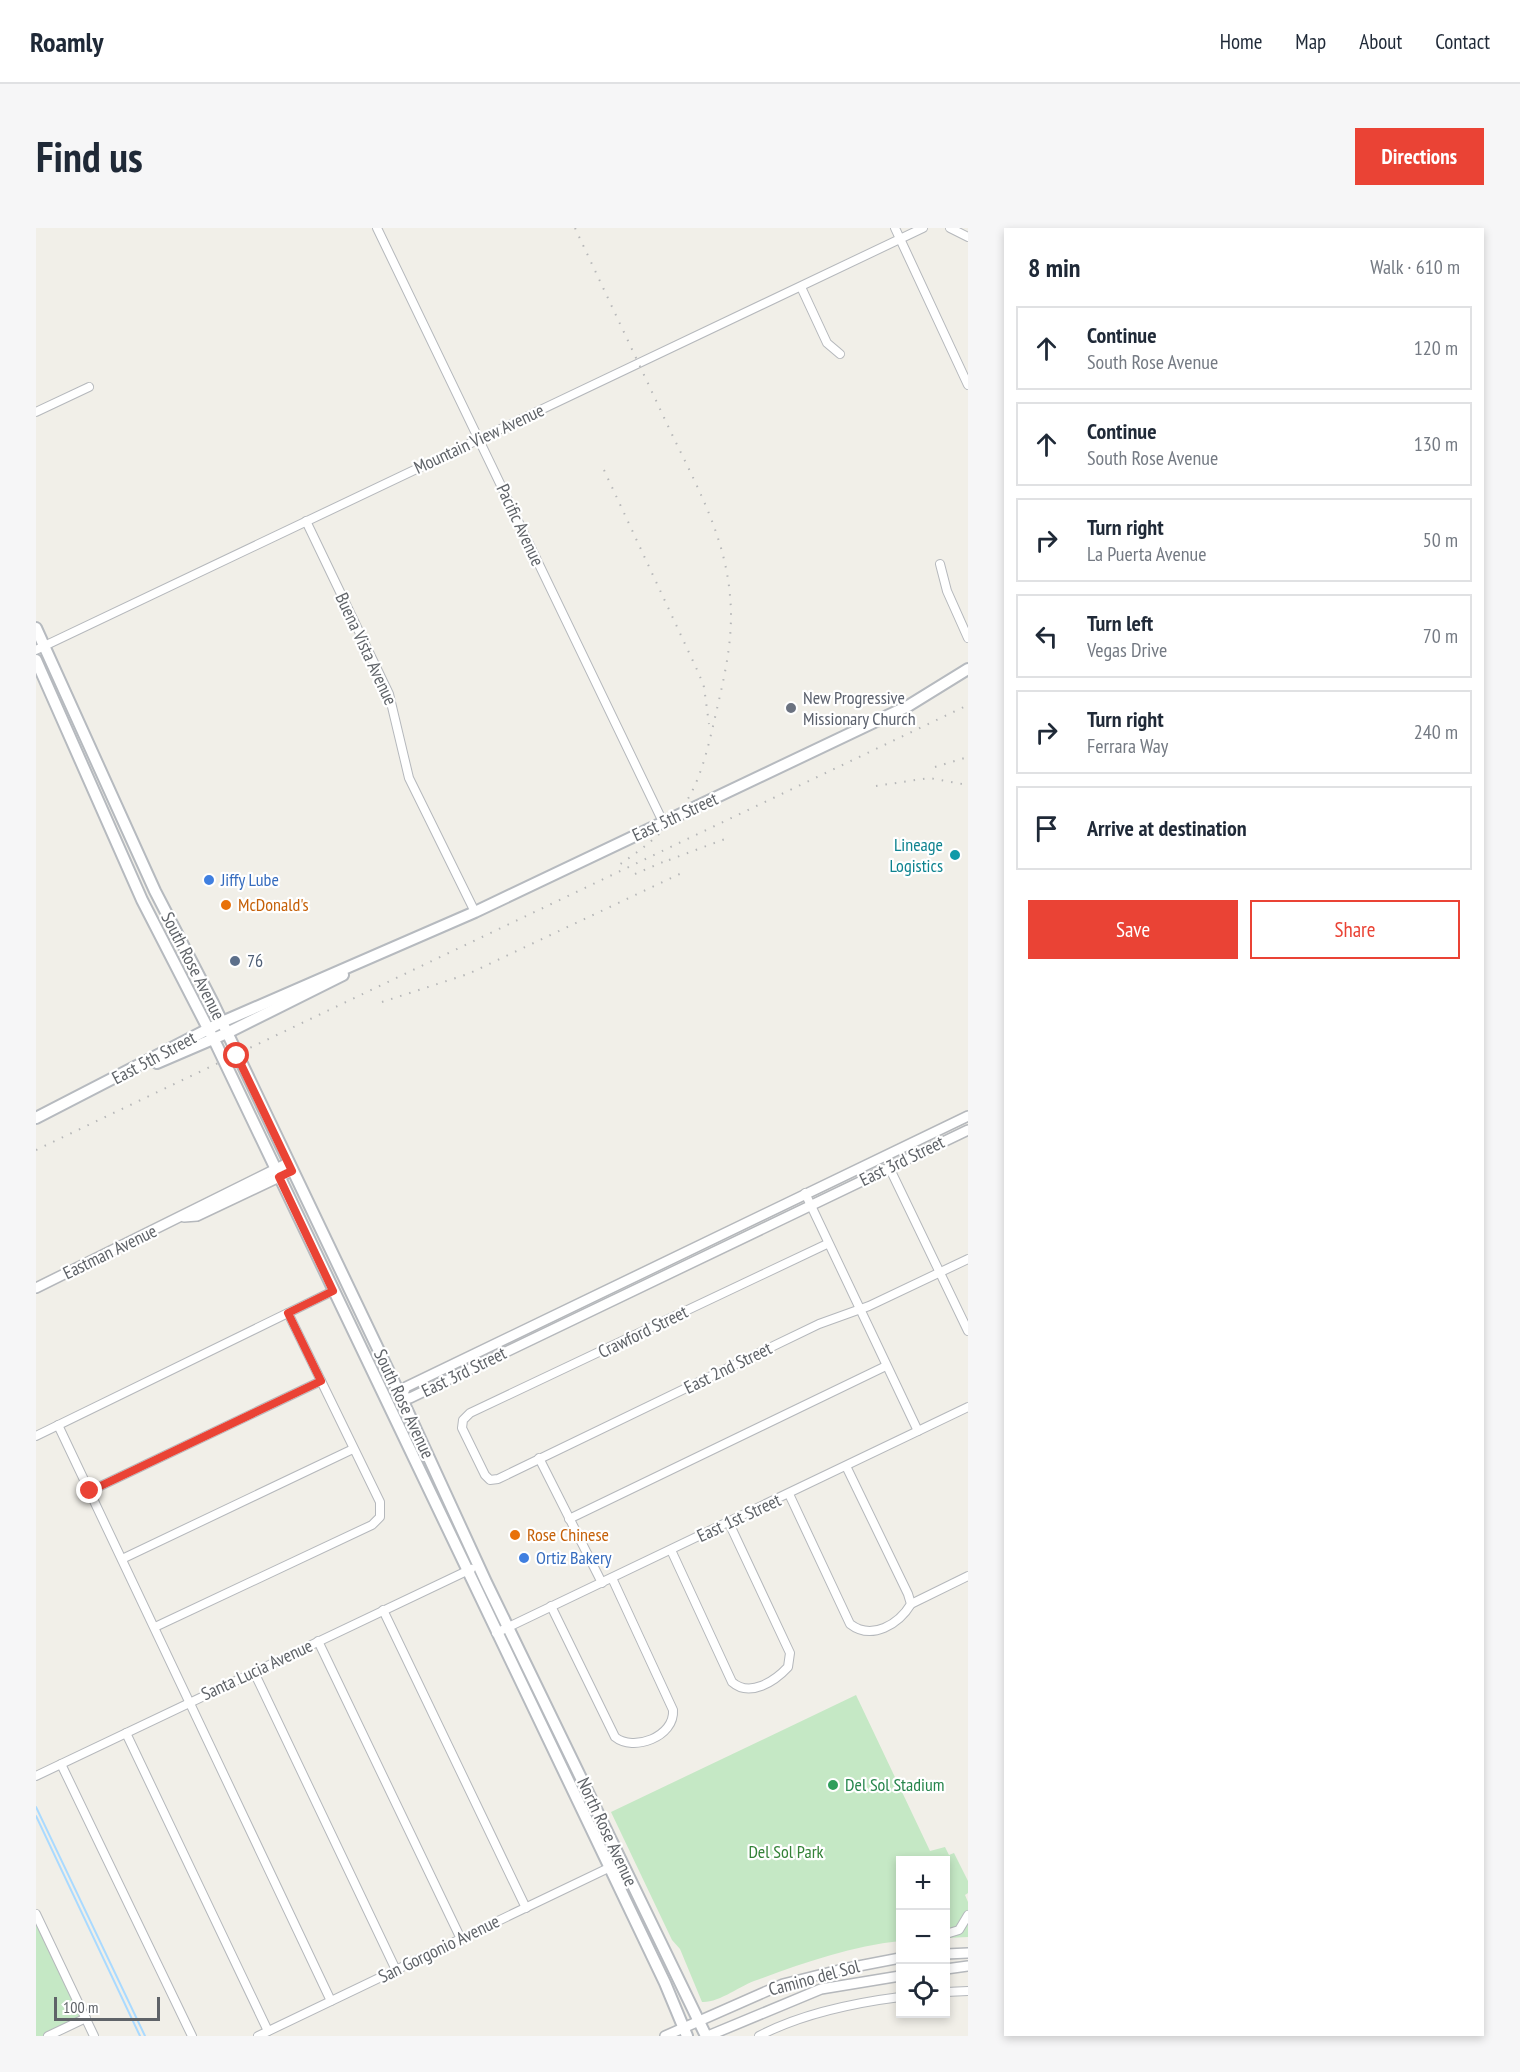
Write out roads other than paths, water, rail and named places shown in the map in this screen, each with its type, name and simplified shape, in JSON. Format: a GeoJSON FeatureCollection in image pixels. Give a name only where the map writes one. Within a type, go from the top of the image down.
{"type":"FeatureCollection","features":[{"type":"Feature","properties":{"kind":"main road","name":"South Rose Avenue"},"geometry":{"type":"LineString","coordinates":[[36,628],[40,648],[152,884],[225,1027],[401,1397],[478,1565],[510,1627]]}},
{"type":"Feature","properties":{"kind":"main road","name":"South Rose Avenue"},"geometry":{"type":"LineString","coordinates":[[36,660],[142,900],[211,1034],[496,1633]]}},
{"type":"Feature","properties":{"kind":"main road","name":"East 5th Street"},"geometry":{"type":"LineString","coordinates":[[36,1118],[211,1034],[313,980],[378,956],[475,912],[908,706],[968,669]]}},
{"type":"Feature","properties":{"kind":"main road"},"geometry":{"type":"LineString","coordinates":[[103,813],[122,833],[144,880],[152,884]]}},
{"type":"Feature","properties":{"kind":"main road"},"geometry":{"type":"LineString","coordinates":[[429,1488],[437,1492],[459,1539],[467,1541]]}},
{"type":"Feature","properties":{"kind":"main road","name":"North Rose Avenue"},"geometry":{"type":"LineString","coordinates":[[510,1627],[621,1862],[707,2036]]}},
{"type":"Feature","properties":{"kind":"main road","name":"North Rose Avenue"},"geometry":{"type":"LineString","coordinates":[[496,1633],[685,2032]]}},
{"type":"Feature","properties":{"kind":"street","name":"Pacific Avenue"},"geometry":{"type":"LineString","coordinates":[[377,228],[663,822]]}},
{"type":"Feature","properties":{"kind":"street"},"geometry":{"type":"LineString","coordinates":[[895,228],[968,385]]}},
{"type":"Feature","properties":{"kind":"street","name":"Mountain View Avenue"},"geometry":{"type":"LineString","coordinates":[[40,648],[923,228]]}},
{"type":"Feature","properties":{"kind":"street"},"geometry":{"type":"LineString","coordinates":[[950,228],[968,237]]}},
{"type":"Feature","properties":{"kind":"street"},"geometry":{"type":"LineString","coordinates":[[801,287],[827,343],[840,354]]}},
{"type":"Feature","properties":{"kind":"street"},"geometry":{"type":"LineString","coordinates":[[36,412],[89,387]]}},
{"type":"Feature","properties":{"kind":"street","name":"Buena Vista Avenue"},"geometry":{"type":"LineString","coordinates":[[306,521],[389,694],[409,778],[475,912]]}},
{"type":"Feature","properties":{"kind":"street"},"geometry":{"type":"LineString","coordinates":[[940,564],[947,591],[968,638]]}},
{"type":"Feature","properties":{"kind":"street","name":"East 3rd Street"},"geometry":{"type":"LineString","coordinates":[[968,1116],[409,1386],[401,1397],[410,1398],[968,1130]]}},
{"type":"Feature","properties":{"kind":"street"},"geometry":{"type":"LineString","coordinates":[[913,1141],[919,1153]]}},
{"type":"Feature","properties":{"kind":"street","name":"Eastman Avenue"},"geometry":{"type":"LineString","coordinates":[[36,1288],[184,1217],[192,1208],[290,1167]]}},
{"type":"Feature","properties":{"kind":"street"},"geometry":{"type":"LineString","coordinates":[[890,1167],[968,1331]]}},
{"type":"Feature","properties":{"kind":"street"},"geometry":{"type":"LineString","coordinates":[[805,1193],[827,1244],[918,1431]]}},
{"type":"Feature","properties":{"kind":"street","name":"Crawford Street"},"geometry":{"type":"LineString","coordinates":[[490,1480],[481,1470],[464,1434],[462,1422],[470,1413],[827,1244]]}},
{"type":"Feature","properties":{"kind":"street","name":"East 2nd Street"},"geometry":{"type":"LineString","coordinates":[[490,1480],[498,1479],[819,1324],[858,1309],[968,1259]]}},
{"type":"Feature","properties":{"kind":"street"},"geometry":{"type":"LineString","coordinates":[[36,1436],[333,1291]]}},
{"type":"Feature","properties":{"kind":"street"},"geometry":{"type":"LineString","coordinates":[[155,1627],[372,1525],[381,1514],[380,1502],[288,1313]]}},
{"type":"Feature","properties":{"kind":"street"},"geometry":{"type":"LineString","coordinates":[[569,1519],[886,1366]]}},
{"type":"Feature","properties":{"kind":"street"},"geometry":{"type":"LineString","coordinates":[[90,1491],[321,1381]]}},
{"type":"Feature","properties":{"kind":"street"},"geometry":{"type":"LineString","coordinates":[[388,1403],[401,1397]]}},
{"type":"Feature","properties":{"kind":"street","name":"East 1st Street"},"geometry":{"type":"LineString","coordinates":[[496,1633],[968,1407]]}},
{"type":"Feature","properties":{"kind":"street"},"geometry":{"type":"LineString","coordinates":[[58,1425],[331,2001]]}},
{"type":"Feature","properties":{"kind":"street"},"geometry":{"type":"LineString","coordinates":[[122,1559],[353,1449]]}},
{"type":"Feature","properties":{"kind":"street"},"geometry":{"type":"LineString","coordinates":[[539,1458],[602,1583]]}},
{"type":"Feature","properties":{"kind":"street"},"geometry":{"type":"LineString","coordinates":[[846,1466],[909,1594],[910,1604]]}},
{"type":"Feature","properties":{"kind":"street"},"geometry":{"type":"LineString","coordinates":[[789,1494],[850,1624],[865,1631],[880,1630],[897,1622],[910,1604],[968,1576]]}},
{"type":"Feature","properties":{"kind":"street"},"geometry":{"type":"LineString","coordinates":[[671,1550],[732,1682],[740,1687],[766,1684],[788,1667],[790,1653],[729,1523]]}},
{"type":"Feature","properties":{"kind":"street","name":"Santa Lucia Avenue"},"geometry":{"type":"LineString","coordinates":[[36,1776],[478,1565]]}},
{"type":"Feature","properties":{"kind":"street"},"geometry":{"type":"LineString","coordinates":[[551,1606],[615,1737],[630,1743],[655,1737],[672,1720],[673,1710],[612,1578]]}},
{"type":"Feature","properties":{"kind":"street"},"geometry":{"type":"LineString","coordinates":[[383,1610],[526,1908]]}},
{"type":"Feature","properties":{"kind":"street"},"geometry":{"type":"LineString","coordinates":[[318,1641],[462,1938]]}},
{"type":"Feature","properties":{"kind":"street"},"geometry":{"type":"LineString","coordinates":[[254,1671],[396,1970]]}},
{"type":"Feature","properties":{"kind":"street"},"geometry":{"type":"LineString","coordinates":[[126,1733],[268,2031]]}},
{"type":"Feature","properties":{"kind":"street"},"geometry":{"type":"LineString","coordinates":[[61,1764],[192,2036]]}},
{"type":"Feature","properties":{"kind":"street","name":"San Gorgonio Avenue"},"geometry":{"type":"LineString","coordinates":[[258,2036],[621,1862]]}},
{"type":"Feature","properties":{"kind":"street"},"geometry":{"type":"LineString","coordinates":[[36,1914],[94,2036]]}},
{"type":"Feature","properties":{"kind":"street"},"geometry":{"type":"LineString","coordinates":[[950,1933],[959,1930],[968,1914]]}},
{"type":"Feature","properties":{"kind":"street"},"geometry":{"type":"LineString","coordinates":[[950,1954],[968,1953]]}},
{"type":"Feature","properties":{"kind":"street","name":"Camino del Sol"},"geometry":{"type":"LineString","coordinates":[[665,2036],[685,2032],[698,2021],[783,1984],[896,1959]]}},
{"type":"Feature","properties":{"kind":"street"},"geometry":{"type":"LineString","coordinates":[[950,1968],[968,1966]]}},
{"type":"Feature","properties":{"kind":"street","name":"Camino del Sol"},"geometry":{"type":"LineString","coordinates":[[707,2036],[821,1989],[896,1977]]}},
{"type":"Feature","properties":{"kind":"street"},"geometry":{"type":"LineString","coordinates":[[950,1992],[966,1991]]}},
{"type":"Feature","properties":{"kind":"street"},"geometry":{"type":"LineString","coordinates":[[759,2036],[782,2025],[821,2014],[896,1998]]}},
{"type":"Feature","properties":{"kind":"street"},"geometry":{"type":"LineString","coordinates":[[48,2036],[86,2018]]}},
{"type":"Feature","properties":{"kind":"waterway"},"geometry":{"type":"LineString","coordinates":[[36,1807],[145,2036]]}},
{"type":"Feature","properties":{"kind":"waterway"},"geometry":{"type":"LineString","coordinates":[[36,1816],[140,2036]]}},
{"type":"Feature","properties":{"kind":"railway"},"geometry":{"type":"LineString","coordinates":[[575,228],[707,508],[722,551],[731,611],[730,640],[725,669],[709,741],[695,785],[674,819],[640,850],[616,867]]}},
{"type":"Feature","properties":{"kind":"railway"},"geometry":{"type":"LineString","coordinates":[[604,470],[699,674],[704,687],[709,724]]}},
{"type":"Feature","properties":{"kind":"railway"},"geometry":{"type":"LineString","coordinates":[[36,1150],[968,705]]}},
{"type":"Feature","properties":{"kind":"railway"},"geometry":{"type":"LineString","coordinates":[[935,767],[968,757]]}},
{"type":"Feature","properties":{"kind":"railway"},"geometry":{"type":"LineString","coordinates":[[876,786],[929,778],[968,785]]}},
{"type":"Feature","properties":{"kind":"railway"},"geometry":{"type":"LineString","coordinates":[[669,860],[725,839]]}},
{"type":"Feature","properties":{"kind":"railway"},"geometry":{"type":"LineString","coordinates":[[635,874],[663,862]]}},
{"type":"Feature","properties":{"kind":"railway"},"geometry":{"type":"LineString","coordinates":[[382,1002],[468,974],[686,871]]}},
{"type":"Feature","properties":{"kind":"place","name":"New Progressive Missionary Church"},"geometry":{"type":"Point","coordinates":[791,708]}},
{"type":"Feature","properties":{"kind":"place","name":"Lineage Logistics"},"geometry":{"type":"Point","coordinates":[955,855]}},
{"type":"Feature","properties":{"kind":"place","name":"Jiffy Lube"},"geometry":{"type":"Point","coordinates":[209,880]}},
{"type":"Feature","properties":{"kind":"place","name":"McDonald's"},"geometry":{"type":"Point","coordinates":[226,905]}},
{"type":"Feature","properties":{"kind":"place","name":"76"},"geometry":{"type":"Point","coordinates":[235,961]}},
{"type":"Feature","properties":{"kind":"place","name":"Rose Chinese"},"geometry":{"type":"Point","coordinates":[515,1535]}},
{"type":"Feature","properties":{"kind":"place","name":"Ortiz Bakery"},"geometry":{"type":"Point","coordinates":[524,1558]}},
{"type":"Feature","properties":{"kind":"place","name":"Del Sol Stadium"},"geometry":{"type":"Point","coordinates":[833,1785]}},
{"type":"Feature","properties":{"kind":"park label","name":"Del Sol Park"},"geometry":{"type":"Point","coordinates":[786,1852]}}]}
